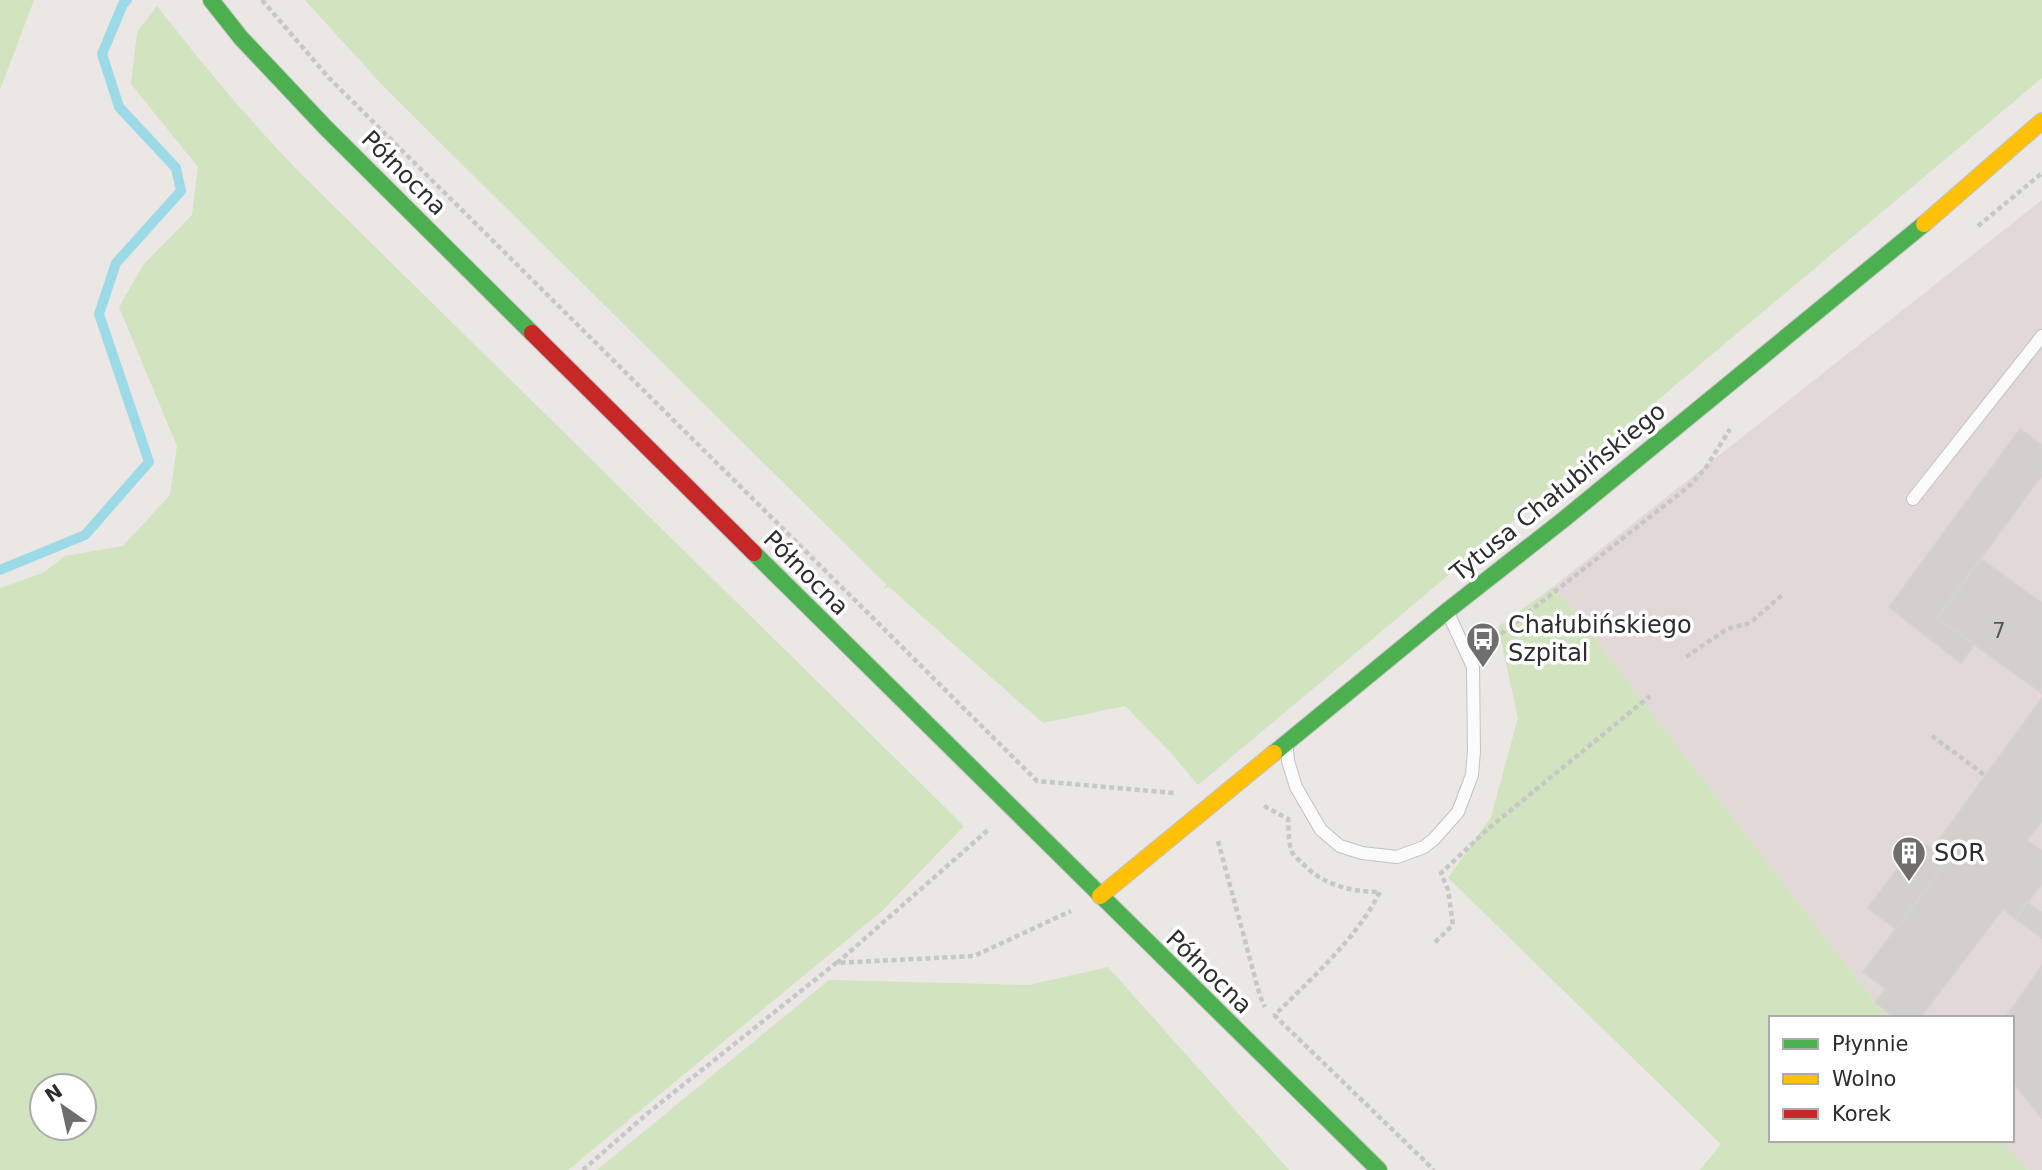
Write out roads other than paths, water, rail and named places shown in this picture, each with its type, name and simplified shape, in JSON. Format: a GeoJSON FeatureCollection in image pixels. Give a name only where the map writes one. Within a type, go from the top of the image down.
{"type":"FeatureCollection","features":[{"type":"Feature","properties":{"kind":"street","name":"Północna"},"geometry":{"type":"LineString","coordinates":[[211,0],[241,38],[326,128],[1378,1170]]}},
{"type":"Feature","properties":{"kind":"street","name":"Tytusa Chałubińskiego"},"geometry":{"type":"LineString","coordinates":[[1100,896],[1447,611],[1563,520],[1944,206],[2042,121]]}},
{"type":"Feature","properties":{"kind":"lane"},"geometry":{"type":"LineString","coordinates":[[1913,499],[2042,336]]}},
{"type":"Feature","properties":{"kind":"lane"},"geometry":{"type":"LineString","coordinates":[[1286,744],[1296,787],[1321,830],[1340,846],[1362,853],[1397,857],[1424,847],[1434,839],[1458,813],[1472,775],[1474,751],[1473,667],[1447,611]]}},
{"type":"Feature","properties":{"kind":"waterway"},"geometry":{"type":"LineString","coordinates":[[0,570],[85,535],[149,462],[99,314],[116,263],[181,191],[176,168],[119,107],[102,54],[127,0]]}},
{"type":"Feature","properties":{"kind":"place","name":"Chałubińskiego Szpital"},"geometry":{"type":"Point","coordinates":[1483,669]}},
{"type":"Feature","properties":{"kind":"place","name":"SOR"},"geometry":{"type":"Point","coordinates":[1909,883]}}]}
